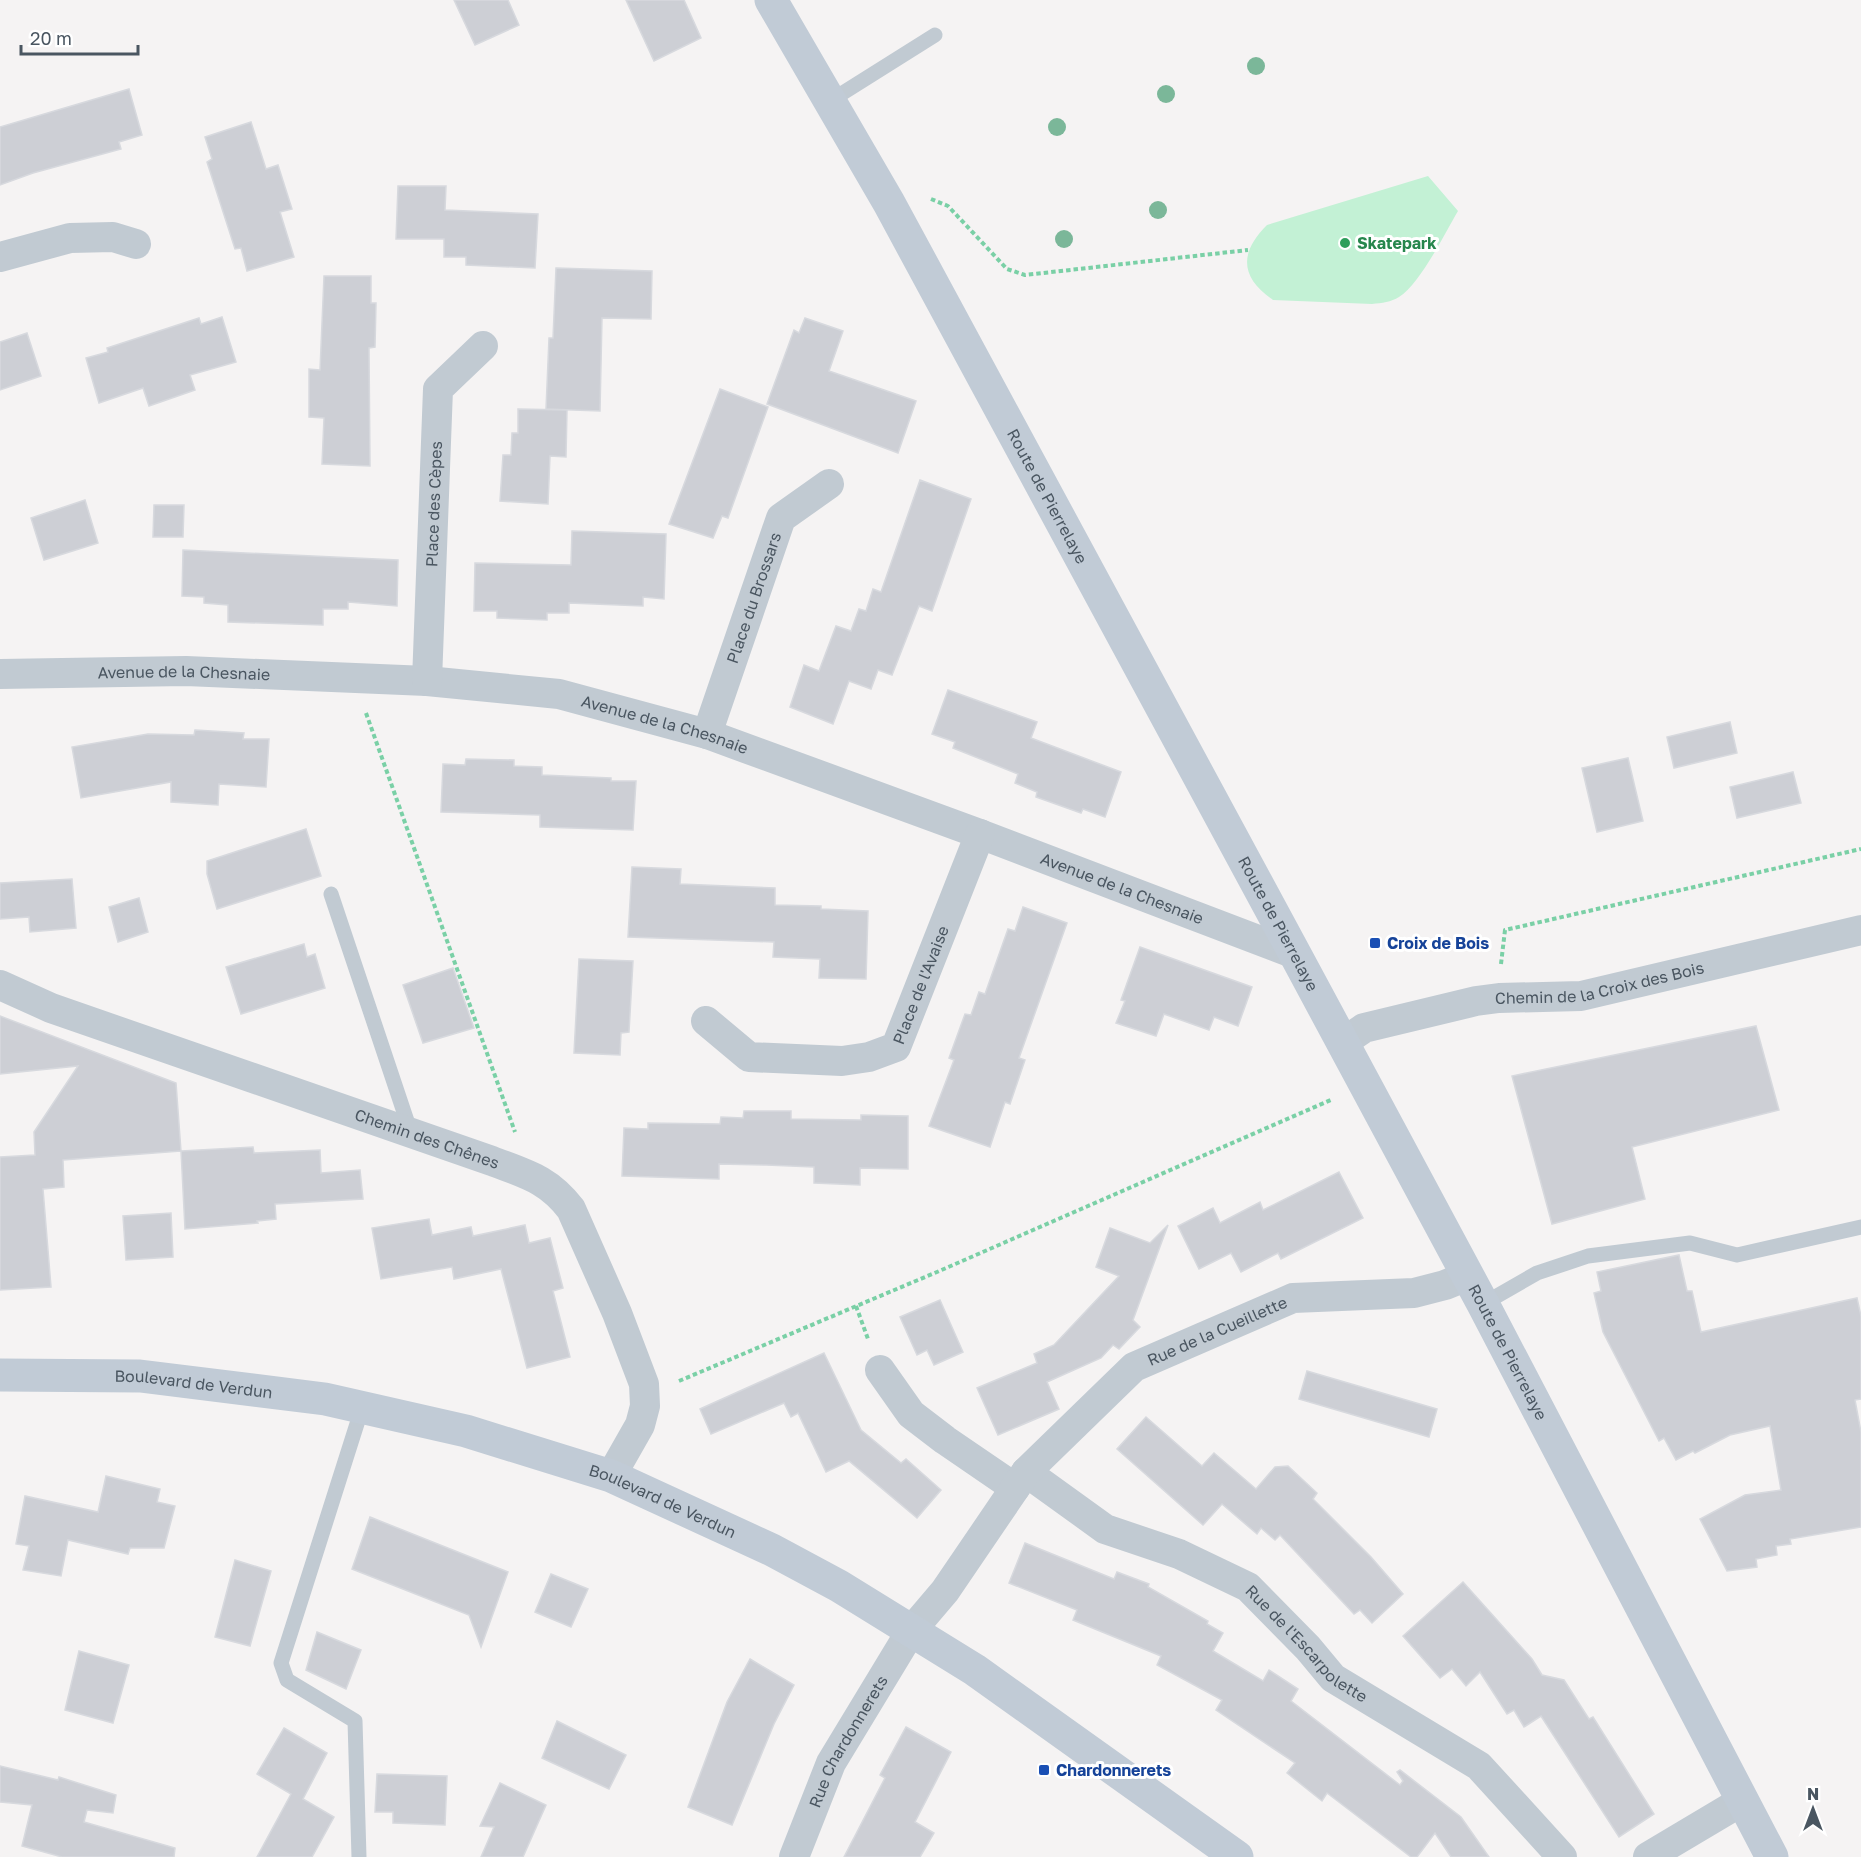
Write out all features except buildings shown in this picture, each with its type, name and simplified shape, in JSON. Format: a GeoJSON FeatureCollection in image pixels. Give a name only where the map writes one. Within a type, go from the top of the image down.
{"type":"FeatureCollection","features":[{"type":"Feature","properties":{"kind":"street","name":"Route de Pierrelaye"},"geometry":{"type":"LineString","coordinates":[[771,0],[889,203],[1295,954],[1483,1304],[1772,1857]]}},
{"type":"Feature","properties":{"kind":"street"},"geometry":{"type":"LineString","coordinates":[[0,257],[70,238],[113,237],[136,244]]}},
{"type":"Feature","properties":{"kind":"street","name":"Place des Cèpes"},"geometry":{"type":"LineString","coordinates":[[427,681],[438,389],[483,346]]}},
{"type":"Feature","properties":{"kind":"street","name":"Place du Brossars"},"geometry":{"type":"LineString","coordinates":[[707,734],[781,518],[829,484]]}},
{"type":"Feature","properties":{"kind":"street","name":"Avenue de la Chesnaie"},"geometry":{"type":"LineString","coordinates":[[0,674],[186,671],[427,681],[559,694],[707,734],[980,834],[1295,954]]}},
{"type":"Feature","properties":{"kind":"street","name":"Place de l'Avaise"},"geometry":{"type":"LineString","coordinates":[[706,1021],[749,1057],[842,1061],[869,1056],[896,1047],[980,834]]}},
{"type":"Feature","properties":{"kind":"street","name":"Chemin de la Croix des Bois"},"geometry":{"type":"LineString","coordinates":[[1342,1043],[1364,1028],[1414,1015],[1498,998],[1581,996],[1861,930]]}},
{"type":"Feature","properties":{"kind":"street","name":"Chemin des Chênes"},"geometry":{"type":"LineString","coordinates":[[0,985],[51,1008],[531,1176],[560,1194],[571,1209],[617,1313],[644,1384],[645,1406],[640,1425],[611,1476]]}},
{"type":"Feature","properties":{"kind":"street","name":"Rue de la Cueillette"},"geometry":{"type":"LineString","coordinates":[[911,1631],[945,1591],[1020,1480],[1134,1367],[1293,1298],[1414,1293],[1445,1285],[1467,1276]]}},
{"type":"Feature","properties":{"kind":"street"},"geometry":{"type":"LineString","coordinates":[[880,1370],[911,1414],[945,1440],[1020,1480]]}},
{"type":"Feature","properties":{"kind":"street","name":"Boulevard de Verdun"},"geometry":{"type":"LineString","coordinates":[[0,1375],[140,1376],[325,1399],[466,1431],[611,1476],[772,1550],[839,1586],[975,1670],[1237,1857]]}},
{"type":"Feature","properties":{"kind":"street","name":"Rue de l'Escarpolette"},"geometry":{"type":"LineString","coordinates":[[1020,1480],[1105,1529],[1179,1554],[1248,1587],[1308,1648],[1333,1678],[1479,1766],[1562,1857]]}},
{"type":"Feature","properties":{"kind":"street","name":"Rue Chardonnerets"},"geometry":{"type":"LineString","coordinates":[[794,1857],[831,1763],[911,1631]]}},
{"type":"Feature","properties":{"kind":"street"},"geometry":{"type":"LineString","coordinates":[[1648,1857],[1742,1801]]}},
{"type":"Feature","properties":{"kind":"lane"},"geometry":{"type":"LineString","coordinates":[[830,100],[934,35]]}},
{"type":"Feature","properties":{"kind":"lane"},"geometry":{"type":"LineString","coordinates":[[331,894],[411,1133]]}},
{"type":"Feature","properties":{"kind":"lane"},"geometry":{"type":"LineString","coordinates":[[1483,1304],[1537,1273],[1588,1256],[1690,1243],[1737,1255],[1861,1227]]}},
{"type":"Feature","properties":{"kind":"lane"},"geometry":{"type":"LineString","coordinates":[[358,1857],[356,1721],[287,1680],[281,1663],[362,1408]]}},
{"type":"Feature","properties":{"kind":"path"},"geometry":{"type":"LineString","coordinates":[[889,203],[924,197],[948,207],[1007,269],[1025,275],[1248,250]]}},
{"type":"Feature","properties":{"kind":"path"},"geometry":{"type":"LineString","coordinates":[[354,678],[531,1176]]}},
{"type":"Feature","properties":{"kind":"path"},"geometry":{"type":"LineString","coordinates":[[1498,998],[1504,930],[1861,849]]}},
{"type":"Feature","properties":{"kind":"path"},"geometry":{"type":"LineString","coordinates":[[645,1395],[948,1267],[1365,1085]]}},
{"type":"Feature","properties":{"kind":"green space","name":"Skatepark"},"geometry":{"type":"Polygon","coordinates":[[[1428,176],[1458,211],[1423,270],[1399,297],[1372,304],[1273,300],[1254,283],[1249,274],[1248,255],[1251,245],[1267,225],[1428,176]]]}},
{"type":"Feature","properties":{"kind":"place","name":"Skatepark"},"geometry":{"type":"Point","coordinates":[1345,243]}},
{"type":"Feature","properties":{"kind":"place","name":"Croix de Bois"},"geometry":{"type":"Point","coordinates":[1375,943]}},
{"type":"Feature","properties":{"kind":"place","name":"Chardonnerets"},"geometry":{"type":"Point","coordinates":[1044,1770]}}]}
